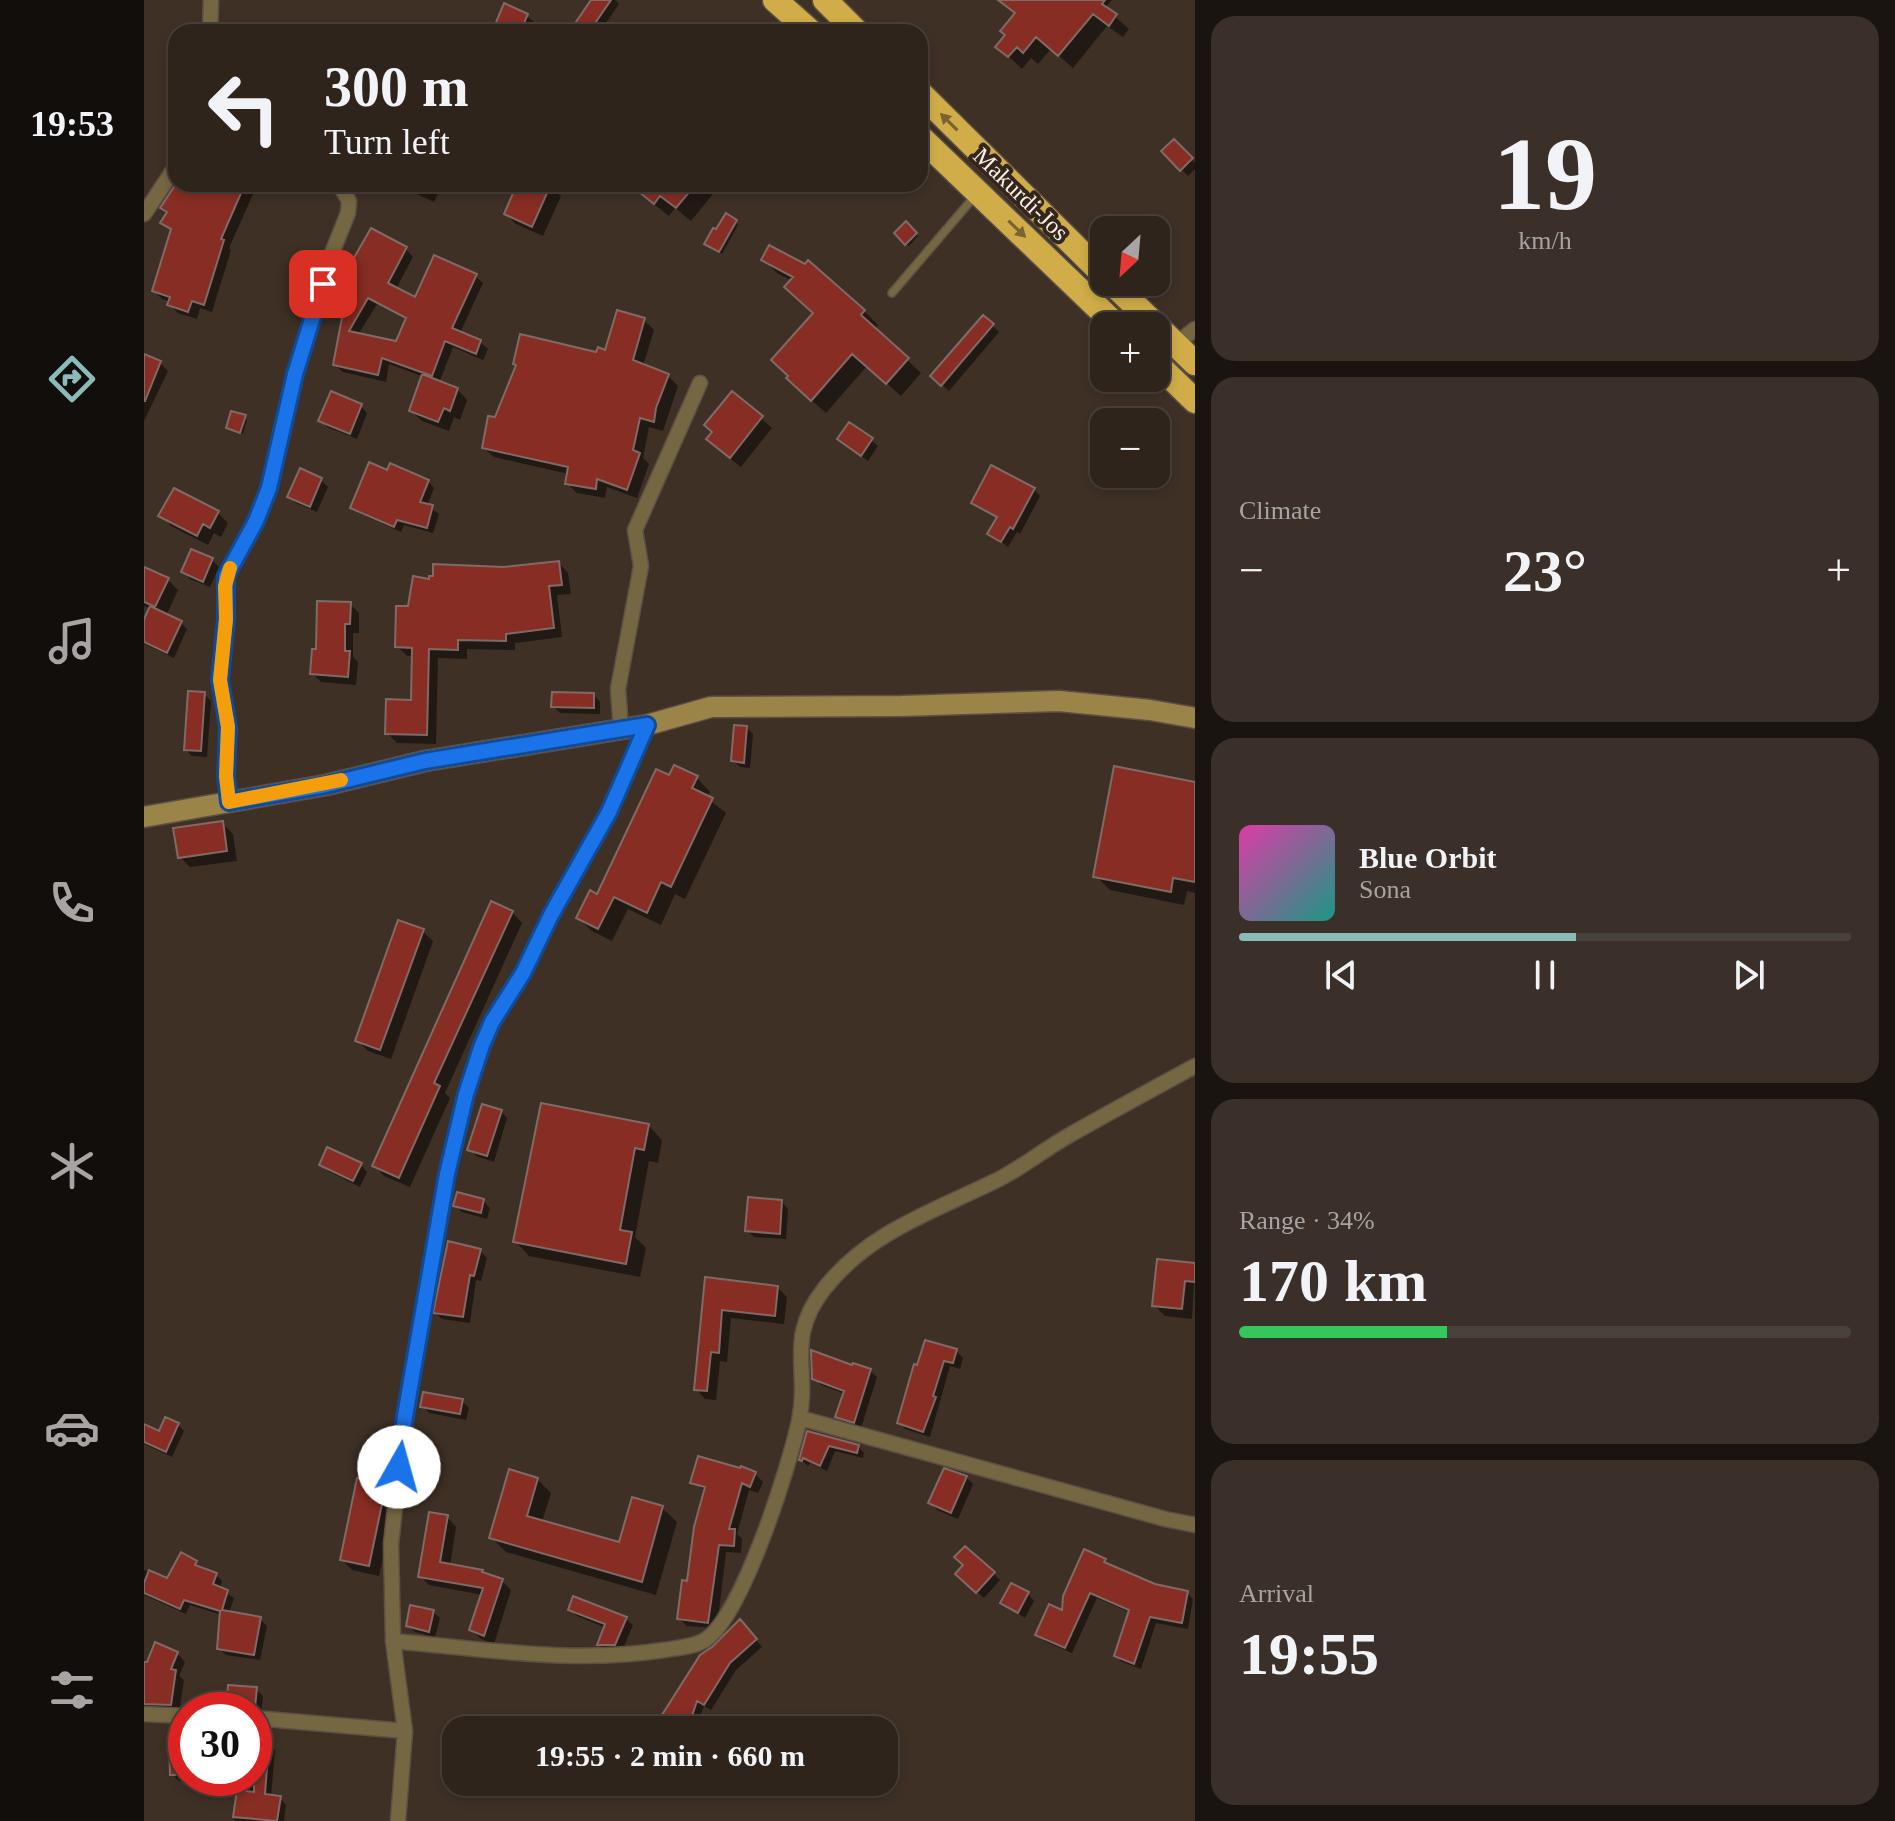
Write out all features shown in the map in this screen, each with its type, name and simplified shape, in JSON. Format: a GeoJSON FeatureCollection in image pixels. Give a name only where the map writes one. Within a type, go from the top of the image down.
{"type":"FeatureCollection","features":[{"type":"Feature","properties":{"kind":"highway"},"geometry":{"type":"LineString","coordinates":[[775,0],[802,24]]}},
{"type":"Feature","properties":{"kind":"highway"},"geometry":{"type":"LineString","coordinates":[[825,0],[849,24]]}},
{"type":"Feature","properties":{"kind":"highway","name":"Makurdi-Jos"},"geometry":{"type":"LineString","coordinates":[[928,101],[1090,261]]}},
{"type":"Feature","properties":{"kind":"highway","name":"Makurdi-Jos"},"geometry":{"type":"LineString","coordinates":[[928,145],[1102,312]]}},
{"type":"Feature","properties":{"kind":"highway"},"geometry":{"type":"LineString","coordinates":[[1126,296],[1195,363]]}},
{"type":"Feature","properties":{"kind":"highway"},"geometry":{"type":"LineString","coordinates":[[1170,377],[1195,401]]}},
{"type":"Feature","properties":{"kind":"street"},"geometry":{"type":"LineString","coordinates":[[210,24],[211,0]]}},
{"type":"Feature","properties":{"kind":"street"},"geometry":{"type":"LineString","coordinates":[[144,214],[168,178]]}},
{"type":"Feature","properties":{"kind":"street"},"geometry":{"type":"LineString","coordinates":[[229,802],[226,776],[228,727],[220,680],[226,619],[226,576],[256,521],[269,488],[295,374],[332,253],[348,213],[349,201],[344,192]]}},
{"type":"Feature","properties":{"kind":"street"},"geometry":{"type":"LineString","coordinates":[[1176,344],[1195,329]]}},
{"type":"Feature","properties":{"kind":"street"},"geometry":{"type":"LineString","coordinates":[[621,729],[618,689],[621,663],[636,603],[641,566],[635,530],[700,383]]}},
{"type":"Feature","properties":{"kind":"street"},"geometry":{"type":"LineString","coordinates":[[144,817],[326,785],[425,761],[647,725],[711,707],[1059,701],[1195,718]]}},
{"type":"Feature","properties":{"kind":"street"},"geometry":{"type":"LineString","coordinates":[[398,1821],[405,1731],[393,1641],[391,1544],[405,1416],[447,1174],[466,1094],[492,1022],[523,973],[551,915],[609,812],[647,725]]}},
{"type":"Feature","properties":{"kind":"street"},"geometry":{"type":"LineString","coordinates":[[393,1641],[581,1657],[643,1653],[704,1641],[724,1622],[775,1504],[800,1418],[802,1327],[824,1289],[862,1250],[885,1233],[1005,1176],[1066,1137],[1195,1066]]}},
{"type":"Feature","properties":{"kind":"street"},"geometry":{"type":"LineString","coordinates":[[800,1418],[1195,1525]]}},
{"type":"Feature","properties":{"kind":"street"},"geometry":{"type":"LineString","coordinates":[[144,1714],[168,1715]]}},
{"type":"Feature","properties":{"kind":"street"},"geometry":{"type":"LineString","coordinates":[[272,1720],[405,1731]]}},
{"type":"Feature","properties":{"kind":"lane"},"geometry":{"type":"LineString","coordinates":[[892,293],[979,193]]}},
{"type":"Feature","properties":{"kind":"building"},"geometry":{"type":"Polygon","coordinates":[[[591,0],[611,0],[594,24],[574,24],[591,0]]]}},
{"type":"Feature","properties":{"kind":"building"},"geometry":{"type":"Polygon","coordinates":[[[998,0],[1105,0],[1102,4],[1117,14],[1109,26],[1093,14],[1058,56],[1036,37],[1023,53],[1017,47],[1008,57],[995,47],[1005,35],[1000,31],[1015,13],[998,0]]]}},
{"type":"Feature","properties":{"kind":"building"},"geometry":{"type":"Polygon","coordinates":[[[504,3],[528,14],[524,24],[495,24],[504,3]]]}},
{"type":"Feature","properties":{"kind":"building"},"geometry":{"type":"Polygon","coordinates":[[[1174,139],[1193,158],[1180,171],[1161,151],[1174,139]]]}},
{"type":"Feature","properties":{"kind":"building"},"geometry":{"type":"Polygon","coordinates":[[[171,192],[242,192],[221,239],[224,240],[204,305],[192,301],[188,312],[167,305],[170,297],[152,291],[171,229],[160,223],[167,212],[160,208],[171,192]]]}},
{"type":"Feature","properties":{"kind":"building"},"geometry":{"type":"Polygon","coordinates":[[[514,192],[547,192],[532,227],[504,214],[514,192]]]}},
{"type":"Feature","properties":{"kind":"building"},"geometry":{"type":"Polygon","coordinates":[[[639,192],[689,192],[676,208],[660,196],[654,204],[639,192]]]}},
{"type":"Feature","properties":{"kind":"building"},"geometry":{"type":"Polygon","coordinates":[[[726,213],[737,220],[719,252],[704,244],[726,213]]]}},
{"type":"Feature","properties":{"kind":"building"},"geometry":{"type":"Polygon","coordinates":[[[906,221],[917,233],[905,245],[894,233],[906,221]]]}},
{"type":"Feature","properties":{"kind":"building"},"geometry":{"type":"Polygon","coordinates":[[[371,228],[407,247],[388,283],[415,297],[434,255],[477,274],[452,328],[481,340],[476,354],[445,341],[432,376],[382,358],[378,375],[333,365],[344,307],[328,300],[333,285],[341,289],[351,263],[371,228]],[[368,298],[349,331],[396,341],[406,318],[368,298]]]}},
{"type":"Feature","properties":{"kind":"building"},"geometry":{"type":"Polygon","coordinates":[[[769,245],[805,264],[808,260],[865,310],[861,315],[909,358],[886,384],[852,354],[811,401],[786,378],[788,376],[771,360],[813,313],[784,287],[793,277],[761,260],[769,245]]]}},
{"type":"Feature","properties":{"kind":"building"},"geometry":{"type":"Polygon","coordinates":[[[617,310],[645,318],[633,360],[669,374],[654,422],[640,418],[633,450],[640,453],[627,490],[597,479],[596,489],[565,484],[568,467],[482,448],[488,416],[495,417],[516,365],[513,364],[520,334],[596,352],[598,347],[605,350],[617,310]]]}},
{"type":"Feature","properties":{"kind":"building"},"geometry":{"type":"Polygon","coordinates":[[[983,315],[994,324],[941,386],[930,376],[983,315]]]}},
{"type":"Feature","properties":{"kind":"building"},"geometry":{"type":"Polygon","coordinates":[[[144,354],[161,361],[145,401],[144,401],[144,354]]]}},
{"type":"Feature","properties":{"kind":"building"},"geometry":{"type":"Polygon","coordinates":[[[422,374],[458,388],[450,411],[444,408],[438,422],[409,411],[422,374]]]}},
{"type":"Feature","properties":{"kind":"building"},"geometry":{"type":"Polygon","coordinates":[[[331,391],[362,404],[350,434],[318,421],[331,391]]]}},
{"type":"Feature","properties":{"kind":"building"},"geometry":{"type":"Polygon","coordinates":[[[732,391],[763,416],[730,458],[706,439],[712,432],[704,425],[732,391]]]}},
{"type":"Feature","properties":{"kind":"building"},"geometry":{"type":"Polygon","coordinates":[[[231,411],[246,415],[240,433],[226,428],[231,411]]]}},
{"type":"Feature","properties":{"kind":"building"},"geometry":{"type":"Polygon","coordinates":[[[849,422],[873,438],[861,456],[837,439],[849,422]]]}},
{"type":"Feature","properties":{"kind":"building"},"geometry":{"type":"Polygon","coordinates":[[[369,462],[387,470],[390,463],[429,480],[420,502],[433,505],[427,528],[397,520],[394,527],[350,508],[369,462]]]}},
{"type":"Feature","properties":{"kind":"building"},"geometry":{"type":"Polygon","coordinates":[[[991,465],[1035,488],[1013,529],[1010,527],[1001,542],[987,534],[997,517],[971,503],[991,465]]]}},
{"type":"Feature","properties":{"kind":"building"},"geometry":{"type":"Polygon","coordinates":[[[300,468],[322,478],[310,507],[287,497],[300,468]]]}},
{"type":"Feature","properties":{"kind":"building"},"geometry":{"type":"Polygon","coordinates":[[[174,488],[219,511],[210,528],[203,524],[197,536],[158,516],[174,488]]]}},
{"type":"Feature","properties":{"kind":"building"},"geometry":{"type":"Polygon","coordinates":[[[191,549],[213,558],[203,582],[181,572],[191,549]]]}},
{"type":"Feature","properties":{"kind":"building"},"geometry":{"type":"Polygon","coordinates":[[[559,561],[562,585],[549,586],[554,628],[506,634],[506,641],[458,640],[458,650],[429,649],[427,735],[385,734],[386,699],[411,700],[412,648],[395,647],[396,606],[408,606],[413,576],[429,579],[433,576],[433,564],[504,567],[559,561]]]}},
{"type":"Feature","properties":{"kind":"building"},"geometry":{"type":"Polygon","coordinates":[[[144,567],[169,578],[155,607],[144,602],[144,567]]]}},
{"type":"Feature","properties":{"kind":"building"},"geometry":{"type":"Polygon","coordinates":[[[317,601],[351,602],[350,624],[345,624],[345,651],[350,651],[348,677],[310,674],[312,649],[316,649],[317,601]]]}},
{"type":"Feature","properties":{"kind":"building"},"geometry":{"type":"Polygon","coordinates":[[[150,606],[182,621],[167,653],[144,642],[144,619],[150,606]]]}},
{"type":"Feature","properties":{"kind":"building"},"geometry":{"type":"Polygon","coordinates":[[[188,691],[205,692],[201,751],[184,750],[188,691]]]}},
{"type":"Feature","properties":{"kind":"building"},"geometry":{"type":"Polygon","coordinates":[[[552,692],[594,693],[594,708],[551,707],[552,692]]]}},
{"type":"Feature","properties":{"kind":"building"},"geometry":{"type":"Polygon","coordinates":[[[734,725],[747,726],[744,763],[731,761],[734,725]]]}},
{"type":"Feature","properties":{"kind":"building"},"geometry":{"type":"Polygon","coordinates":[[[674,765],[698,776],[692,788],[713,798],[671,887],[661,882],[647,913],[614,897],[598,929],[576,918],[590,890],[597,894],[656,769],[669,775],[674,765]]]}},
{"type":"Feature","properties":{"kind":"building"},"geometry":{"type":"Polygon","coordinates":[[[1114,766],[1195,782],[1195,882],[1173,878],[1171,892],[1093,877],[1114,766]]]}},
{"type":"Feature","properties":{"kind":"building"},"geometry":{"type":"Polygon","coordinates":[[[223,821],[227,851],[178,858],[173,828],[223,821]]]}},
{"type":"Feature","properties":{"kind":"building"},"geometry":{"type":"Polygon","coordinates":[[[491,901],[513,911],[434,1083],[440,1086],[399,1178],[372,1166],[491,901]]]}},
{"type":"Feature","properties":{"kind":"building"},"geometry":{"type":"Polygon","coordinates":[[[398,920],[424,929],[380,1050],[355,1041],[398,920]]]}},
{"type":"Feature","properties":{"kind":"building"},"geometry":{"type":"Polygon","coordinates":[[[541,1103],[649,1124],[644,1150],[635,1148],[620,1230],[632,1232],[626,1264],[513,1242],[541,1103]]]}},
{"type":"Feature","properties":{"kind":"building"},"geometry":{"type":"Polygon","coordinates":[[[482,1104],[502,1110],[487,1156],[467,1150],[482,1104]]]}},
{"type":"Feature","properties":{"kind":"building"},"geometry":{"type":"Polygon","coordinates":[[[327,1147],[362,1163],[353,1181],[319,1165],[327,1147]]]}},
{"type":"Feature","properties":{"kind":"building"},"geometry":{"type":"Polygon","coordinates":[[[457,1192],[484,1199],[481,1213],[453,1206],[457,1192]]]}},
{"type":"Feature","properties":{"kind":"building"},"geometry":{"type":"Polygon","coordinates":[[[748,1197],[782,1200],[780,1234],[745,1231],[748,1197]]]}},
{"type":"Feature","properties":{"kind":"building"},"geometry":{"type":"Polygon","coordinates":[[[448,1241],[481,1249],[474,1276],[470,1275],[463,1317],[433,1313],[448,1241]]]}},
{"type":"Feature","properties":{"kind":"building"},"geometry":{"type":"Polygon","coordinates":[[[1157,1259],[1195,1263],[1195,1282],[1185,1281],[1182,1309],[1152,1306],[1157,1259]]]}},
{"type":"Feature","properties":{"kind":"building"},"geometry":{"type":"Polygon","coordinates":[[[705,1277],[778,1286],[775,1316],[722,1310],[719,1353],[711,1352],[707,1391],[694,1390],[705,1277]]]}},
{"type":"Feature","properties":{"kind":"building"},"geometry":{"type":"Polygon","coordinates":[[[925,1340],[957,1349],[953,1363],[944,1361],[933,1396],[936,1397],[923,1432],[897,1423],[914,1364],[917,1365],[925,1340]]]}},
{"type":"Feature","properties":{"kind":"building"},"geometry":{"type":"Polygon","coordinates":[[[811,1350],[871,1369],[854,1423],[835,1417],[844,1391],[812,1379],[811,1350]]]}},
{"type":"Feature","properties":{"kind":"building"},"geometry":{"type":"Polygon","coordinates":[[[423,1392],[463,1399],[460,1414],[420,1407],[423,1392]]]}},
{"type":"Feature","properties":{"kind":"building"},"geometry":{"type":"Polygon","coordinates":[[[165,1417],[179,1423],[166,1452],[144,1442],[144,1424],[159,1431],[165,1417]]]}},
{"type":"Feature","properties":{"kind":"building"},"geometry":{"type":"Polygon","coordinates":[[[807,1431],[859,1445],[857,1453],[829,1446],[820,1466],[803,1458],[799,1460],[807,1431]]]}},
{"type":"Feature","properties":{"kind":"building"},"geometry":{"type":"Polygon","coordinates":[[[698,1456],[756,1472],[750,1487],[742,1483],[729,1529],[735,1529],[734,1546],[719,1545],[708,1623],[677,1619],[682,1580],[687,1581],[694,1527],[705,1487],[690,1483],[698,1456]]]}},
{"type":"Feature","properties":{"kind":"building"},"geometry":{"type":"Polygon","coordinates":[[[944,1468],[967,1476],[951,1513],[928,1503],[944,1468]]]}},
{"type":"Feature","properties":{"kind":"building"},"geometry":{"type":"Polygon","coordinates":[[[509,1469],[538,1478],[527,1516],[619,1542],[632,1497],[663,1506],[642,1582],[489,1538],[509,1469]]]}},
{"type":"Feature","properties":{"kind":"building"},"geometry":{"type":"Polygon","coordinates":[[[357,1478],[386,1485],[369,1566],[340,1560],[357,1478]]]}},
{"type":"Feature","properties":{"kind":"building"},"geometry":{"type":"Polygon","coordinates":[[[429,1512],[448,1515],[440,1562],[483,1570],[503,1579],[484,1636],[469,1630],[483,1588],[418,1577],[429,1512]]]}},
{"type":"Feature","properties":{"kind":"building"},"geometry":{"type":"Polygon","coordinates":[[[965,1546],[995,1572],[976,1593],[955,1574],[963,1565],[954,1557],[965,1546]]]}},
{"type":"Feature","properties":{"kind":"building"},"geometry":{"type":"Polygon","coordinates":[[[1084,1549],[1106,1559],[1104,1562],[1155,1584],[1188,1591],[1182,1623],[1150,1617],[1134,1664],[1114,1656],[1129,1610],[1090,1593],[1065,1648],[1035,1635],[1049,1604],[1062,1610],[1063,1596],[1084,1549]]]}},
{"type":"Feature","properties":{"kind":"building"},"geometry":{"type":"Polygon","coordinates":[[[181,1552],[197,1561],[195,1565],[217,1573],[213,1584],[228,1590],[222,1610],[261,1617],[254,1655],[217,1649],[220,1611],[184,1600],[180,1609],[144,1593],[149,1570],[167,1578],[181,1552]]]}},
{"type":"Feature","properties":{"kind":"building"},"geometry":{"type":"Polygon","coordinates":[[[1011,1583],[1029,1592],[1018,1613],[1000,1603],[1011,1583]]]}},
{"type":"Feature","properties":{"kind":"building"},"geometry":{"type":"Polygon","coordinates":[[[573,1596],[627,1617],[615,1645],[597,1645],[605,1624],[568,1610],[573,1596]]]}},
{"type":"Feature","properties":{"kind":"building"},"geometry":{"type":"Polygon","coordinates":[[[410,1605],[434,1610],[429,1632],[406,1626],[410,1605]]]}},
{"type":"Feature","properties":{"kind":"building"},"geometry":{"type":"Polygon","coordinates":[[[740,1619],[757,1639],[730,1663],[704,1705],[697,1701],[692,1716],[661,1716],[700,1655],[740,1619]]]}},
{"type":"Feature","properties":{"kind":"building"},"geometry":{"type":"Polygon","coordinates":[[[155,1642],[178,1652],[171,1669],[176,1670],[173,1692],[168,1692],[168,1705],[144,1704],[144,1662],[147,1662],[155,1642]]]}},
{"type":"Feature","properties":{"kind":"building"},"geometry":{"type":"Polygon","coordinates":[[[228,1685],[257,1687],[257,1692],[227,1692],[228,1685]]]}},
{"type":"Feature","properties":{"kind":"building"},"geometry":{"type":"Polygon","coordinates":[[[236,1796],[281,1796],[277,1821],[233,1817],[236,1796]]]}},
{"type":"Feature","properties":{"kind":"slow traffic"},"geometry":{"type":"LineString","coordinates":[[230,568],[225,586],[226,619],[220,671],[222,707],[228,727],[226,776],[229,802],[341,780]]}},
{"type":"Feature","properties":{"kind":"route"},"geometry":{"type":"LineString","coordinates":[[323,284],[295,374],[269,488],[256,521],[226,576],[226,619],[220,680],[222,707],[228,727],[226,776],[229,802],[326,785],[425,761],[647,725],[609,812],[482,1045],[466,1094],[447,1174],[399,1467]]}}]}
